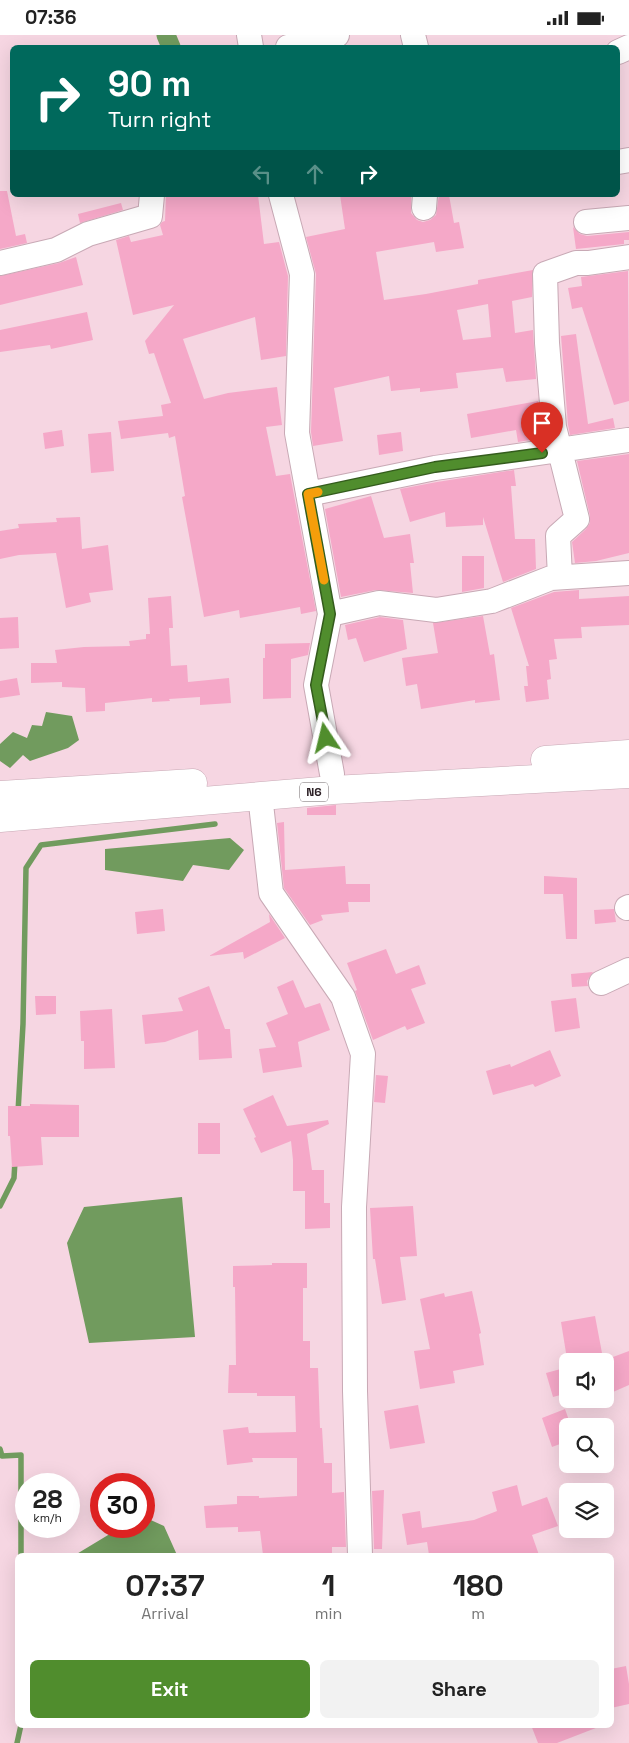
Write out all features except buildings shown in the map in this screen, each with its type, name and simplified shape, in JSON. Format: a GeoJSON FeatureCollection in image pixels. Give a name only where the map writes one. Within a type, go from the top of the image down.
{"type":"FeatureCollection","features":[{"type":"Feature","properties":{"kind":"highway","name":"N6"},"geometry":{"type":"LineString","coordinates":[[0,795],[629,754]]}},
{"type":"Feature","properties":{"kind":"highway","name":"N6"},"geometry":{"type":"LineString","coordinates":[[0,818],[260,795],[629,774]]}},
{"type":"Feature","properties":{"kind":"street"},"geometry":{"type":"LineString","coordinates":[[296,45],[337,35]]}},
{"type":"Feature","properties":{"kind":"street"},"geometry":{"type":"LineString","coordinates":[[0,263],[56,250],[88,234],[150,216],[152,197]]}},
{"type":"Feature","properties":{"kind":"street"},"geometry":{"type":"LineString","coordinates":[[282,197],[302,274],[297,433],[330,614],[316,685],[332,773]]}},
{"type":"Feature","properties":{"kind":"street"},"geometry":{"type":"LineString","coordinates":[[586,221],[629,218]]}},
{"type":"Feature","properties":{"kind":"street"},"geometry":{"type":"LineString","coordinates":[[560,577],[558,536],[577,519],[554,427],[547,343],[545,274],[576,263],[629,257]]}},
{"type":"Feature","properties":{"kind":"street"},"geometry":{"type":"LineString","coordinates":[[308,494],[435,467],[628,440]]}},
{"type":"Feature","properties":{"kind":"street"},"geometry":{"type":"LineString","coordinates":[[330,614],[379,603],[436,610],[445,609],[492,601],[552,578],[629,573]]}},
{"type":"Feature","properties":{"kind":"street"},"geometry":{"type":"LineString","coordinates":[[260,795],[271,893],[343,997],[363,1054],[354,1207],[355,1391],[360,1553]]}},
{"type":"Feature","properties":{"kind":"street"},"geometry":{"type":"LineString","coordinates":[[601,983],[629,970]]}},
{"type":"Feature","properties":{"kind":"shaded area"},"geometry":{"type":"Polygon","coordinates":[[[46,712],[72,716],[79,740],[68,748],[30,761],[23,755],[10,768],[0,761],[0,744],[13,732],[27,738],[32,725],[42,726],[46,712]]]}},
{"type":"Feature","properties":{"kind":"shaded area"},"geometry":{"type":"Polygon","coordinates":[[[230,838],[244,850],[229,870],[193,865],[183,881],[105,870],[105,849],[230,838]]]}},
{"type":"Feature","properties":{"kind":"shaded area"},"geometry":{"type":"Polygon","coordinates":[[[182,1197],[195,1337],[89,1343],[67,1243],[84,1207],[182,1197]]]}},
{"type":"Feature","properties":{"kind":"shaded area"},"geometry":{"type":"Polygon","coordinates":[[[155,1522],[164,1526],[176,1553],[78,1553],[103,1538],[155,1538],[155,1522]]]}},
{"type":"Feature","properties":{"kind":"waterway"},"geometry":{"type":"LineString","coordinates":[[166,35],[170,45]]}},
{"type":"Feature","properties":{"kind":"waterway"},"geometry":{"type":"LineString","coordinates":[[18,1112],[23,1024],[26,868],[41,845],[215,824]]}},
{"type":"Feature","properties":{"kind":"waterway"},"geometry":{"type":"LineString","coordinates":[[0,1206],[14,1178],[15,1161]]}},
{"type":"Feature","properties":{"kind":"waterway"},"geometry":{"type":"LineString","coordinates":[[0,1449],[2,1456],[21,1455],[21,1553]]}},
{"type":"Feature","properties":{"kind":"waterway"},"geometry":{"type":"LineString","coordinates":[[17,1743],[20,1728]]}},
{"type":"Feature","properties":{"kind":"slow traffic"},"geometry":{"type":"LineString","coordinates":[[318,492],[308,494],[324,580]]}},
{"type":"Feature","properties":{"kind":"route"},"geometry":{"type":"LineString","coordinates":[[326,738],[316,685],[330,614],[308,494],[435,467],[542,453]]}}]}
